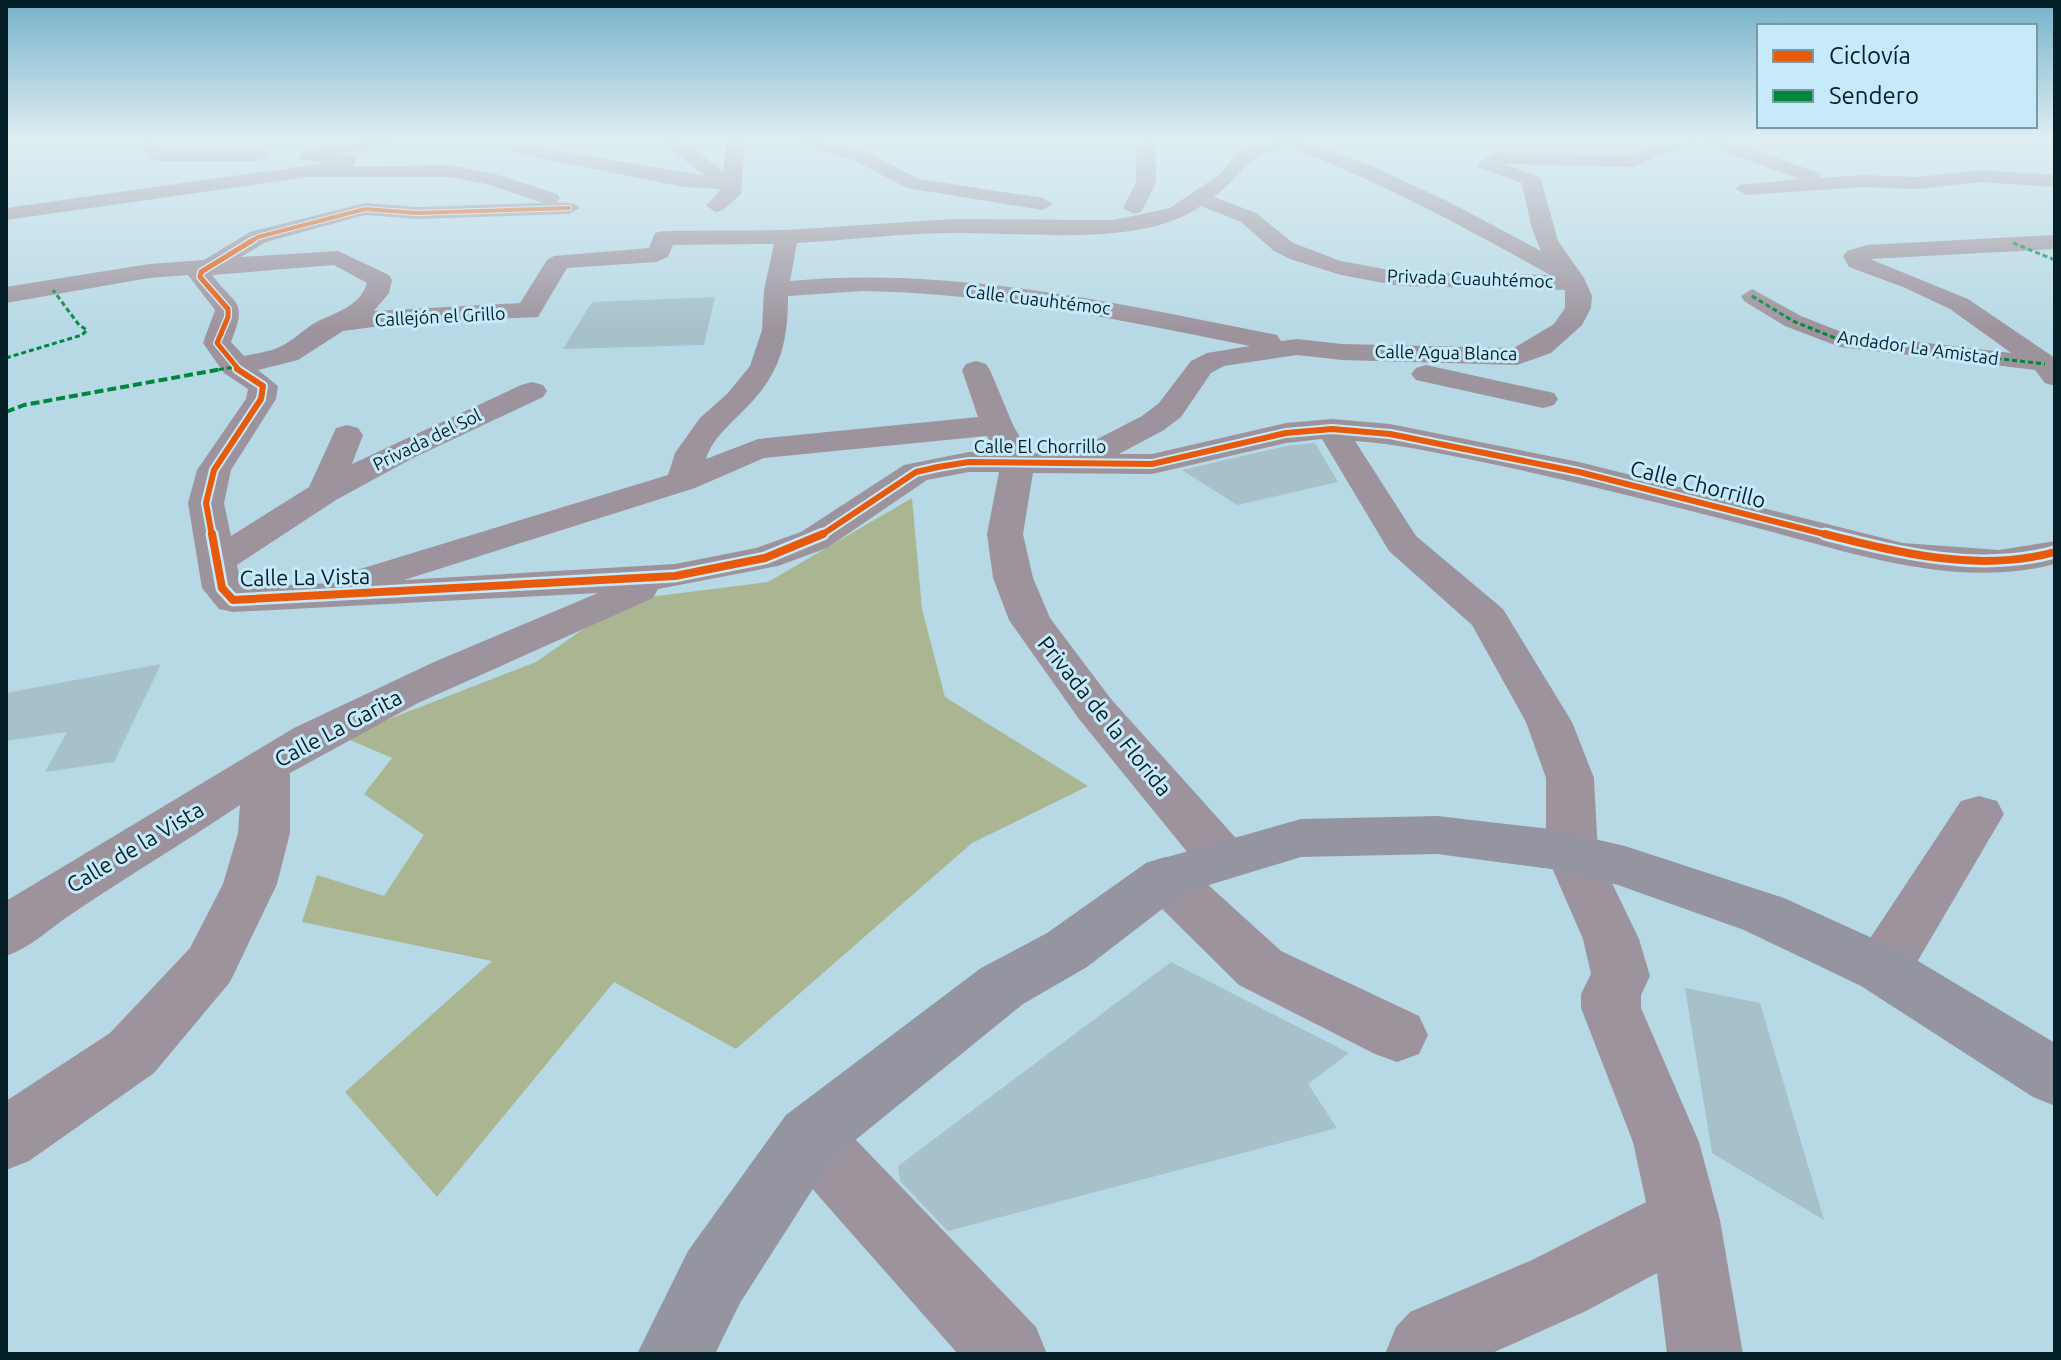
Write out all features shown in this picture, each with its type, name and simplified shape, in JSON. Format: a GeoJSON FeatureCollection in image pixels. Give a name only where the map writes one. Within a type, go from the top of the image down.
{"type":"FeatureCollection","features":[{"type":"Feature","properties":{"kind":"main road"},"geometry":{"type":"LineString","coordinates":[[675,1354],[714,1277],[809,1137],[1002,986],[1067,950],[1165,878],[1301,838],[1437,835],[1572,854],[1625,866],[1764,914],[1882,969],[2055,1077]]}},
{"type":"Feature","properties":{"kind":"street"},"geometry":{"type":"LineString","coordinates":[[6,214],[90,203]]}},
{"type":"Feature","properties":{"kind":"street"},"geometry":{"type":"LineString","coordinates":[[209,276],[258,237],[365,209],[417,213],[572,207],[562,203]]}},
{"type":"Feature","properties":{"kind":"street"},"geometry":{"type":"LineString","coordinates":[[663,238],[720,203]]}},
{"type":"Feature","properties":{"kind":"street"},"geometry":{"type":"LineString","coordinates":[[1045,203],[1060,205]]}},
{"type":"Feature","properties":{"kind":"street"},"geometry":{"type":"LineString","coordinates":[[1134,208],[1136,203]]}},
{"type":"Feature","properties":{"kind":"street"},"geometry":{"type":"LineString","coordinates":[[1090,206],[1134,208],[1187,203]]}},
{"type":"Feature","properties":{"kind":"street"},"geometry":{"type":"LineString","coordinates":[[663,238],[787,237],[953,226],[1102,228],[1157,219],[1177,213],[1192,203]]}},
{"type":"Feature","properties":{"kind":"street","name":"Privada Cuauhtémoc"},"geometry":{"type":"LineString","coordinates":[[1196,203],[1229,208],[1261,226],[1282,246],[1318,261],[1400,279],[1571,279]]}},
{"type":"Feature","properties":{"kind":"street"},"geometry":{"type":"LineString","coordinates":[[1435,203],[1571,279]]}},
{"type":"Feature","properties":{"kind":"street"},"geometry":{"type":"LineString","coordinates":[[1537,203],[1547,242],[1571,279]]}},
{"type":"Feature","properties":{"kind":"street"},"geometry":{"type":"LineString","coordinates":[[767,392],[764,368],[775,330],[776,290],[787,237]]}},
{"type":"Feature","properties":{"kind":"street","name":"Callejón el Grillo"},"geometry":{"type":"LineString","coordinates":[[234,367],[288,354],[327,327],[341,323],[403,315],[519,314],[529,311],[555,265],[562,261],[656,255],[660,252],[663,238]]}},
{"type":"Feature","properties":{"kind":"street"},"geometry":{"type":"LineString","coordinates":[[2050,370],[1959,304],[1912,282],[1857,262],[1855,256],[1867,252],[2055,242]]}},
{"type":"Feature","properties":{"kind":"street"},"geometry":{"type":"LineString","coordinates":[[6,295],[149,271],[209,276],[261,262],[338,258],[380,280],[380,288],[374,298],[341,323]]}},
{"type":"Feature","properties":{"kind":"street"},"geometry":{"type":"LineString","coordinates":[[915,259],[927,286]]}},
{"type":"Feature","properties":{"kind":"street","name":"Calle La Vista"},"geometry":{"type":"LineString","coordinates":[[209,276],[228,309],[228,317],[217,343],[231,358],[234,367],[263,386],[261,399],[214,470],[206,503],[222,588],[233,600],[675,576]]}},
{"type":"Feature","properties":{"kind":"street","name":"Calle Agua Blanca"},"geometry":{"type":"LineString","coordinates":[[1077,462],[1120,441],[1170,410],[1201,367],[1217,359],[1297,347],[1342,352],[1517,357],[1532,353],[1571,323],[1580,304],[1571,279]]}},
{"type":"Feature","properties":{"kind":"street","name":"Calle Cuauhtémoc"},"geometry":{"type":"LineString","coordinates":[[776,290],[871,284],[927,286],[1120,311],[1297,347]]}},
{"type":"Feature","properties":{"kind":"street","name":"Andador La Amistad"},"geometry":{"type":"LineString","coordinates":[[1752,296],[1793,321],[1840,340],[2050,370]]}},
{"type":"Feature","properties":{"kind":"street"},"geometry":{"type":"LineString","coordinates":[[758,449],[756,441],[767,392],[808,320],[1028,298]]}},
{"type":"Feature","properties":{"kind":"street"},"geometry":{"type":"LineString","coordinates":[[1342,352],[1385,366],[1543,399]]}},
{"type":"Feature","properties":{"kind":"street"},"geometry":{"type":"LineString","coordinates":[[976,370],[997,425],[1018,463]]}},
{"type":"Feature","properties":{"kind":"street","name":"Privada del Sol"},"geometry":{"type":"LineString","coordinates":[[217,561],[324,493],[399,452],[532,391]]}},
{"type":"Feature","properties":{"kind":"street"},"geometry":{"type":"LineString","coordinates":[[683,481],[691,453],[711,425],[767,392]]}},
{"type":"Feature","properties":{"kind":"street"},"geometry":{"type":"LineString","coordinates":[[303,598],[683,481],[758,449],[997,425]]}},
{"type":"Feature","properties":{"kind":"street"},"geometry":{"type":"LineString","coordinates":[[1332,429],[1402,543],[1489,618],[1549,722],[1570,778],[1572,854],[1611,939],[1621,976],[1611,994],[1611,1008],[1666,1142],[1685,1220],[1705,1354]]}},
{"type":"Feature","properties":{"kind":"street","name":"Calle El Chorrillo"},"geometry":{"type":"LineString","coordinates":[[675,576],[765,558],[814,540],[916,472],[969,462],[1152,464],[1286,433],[1332,429]]}},
{"type":"Feature","properties":{"kind":"street","name":"Calle Chorrillo"},"geometry":{"type":"LineString","coordinates":[[1332,429],[1390,434],[1520,459],[1903,554],[1948,559],[2034,559],[2055,552]]}},
{"type":"Feature","properties":{"kind":"street","name":"Privada del Sol"},"geometry":{"type":"LineString","coordinates":[[324,493],[347,435]]}},
{"type":"Feature","properties":{"kind":"street","name":"Privada de la Florida"},"geometry":{"type":"LineString","coordinates":[[1018,463],[1005,534],[1013,578],[1030,620],[1095,709],[1224,860]]}},
{"type":"Feature","properties":{"kind":"street","name":"Calle La Garita"},"geometry":{"type":"LineString","coordinates":[[6,1139],[132,1053],[210,965],[250,884],[264,833],[266,765],[371,709],[487,653],[675,576]]}},
{"type":"Feature","properties":{"kind":"street","name":"Calle de la Vista"},"geometry":{"type":"LineString","coordinates":[[15,913],[136,849],[266,765]]}},
{"type":"Feature","properties":{"kind":"street"},"geometry":{"type":"LineString","coordinates":[[1882,969],[1979,814]]}},
{"type":"Feature","properties":{"kind":"street"},"geometry":{"type":"LineString","coordinates":[[1165,878],[1260,968],[1397,1035]]}},
{"type":"Feature","properties":{"kind":"street"},"geometry":{"type":"LineString","coordinates":[[809,1137],[1009,1354]]}},
{"type":"Feature","properties":{"kind":"street"},"geometry":{"type":"LineString","coordinates":[[1423,1354],[1437,1339],[1558,1286],[1685,1220]]}},
{"type":"Feature","properties":{"kind":"green space"},"geometry":{"type":"Polygon","coordinates":[[[912,498],[922,609],[945,697],[1088,786],[972,843],[736,1049],[614,982],[437,1197],[345,1092],[492,961],[302,922],[317,875],[384,896],[424,835],[364,794],[392,758],[343,737],[536,662],[625,600],[768,582],[912,498]]]}},
{"type":"Feature","properties":{"kind":"building"},"geometry":{"type":"Polygon","coordinates":[[[715,297],[704,345],[563,349],[592,302],[715,297]]]}},
{"type":"Feature","properties":{"kind":"building"},"geometry":{"type":"Polygon","coordinates":[[[1315,443],[1338,482],[1237,505],[1182,470],[1286,446],[1315,443]]]}},
{"type":"Feature","properties":{"kind":"building"},"geometry":{"type":"Polygon","coordinates":[[[161,664],[114,762],[45,772],[67,732],[6,741],[6,693],[161,664]]]}},
{"type":"Feature","properties":{"kind":"building"},"geometry":{"type":"Polygon","coordinates":[[[1171,962],[1349,1053],[1308,1084],[1337,1128],[948,1231],[900,1181],[898,1166],[1171,962]]]}},
{"type":"Feature","properties":{"kind":"building"},"geometry":{"type":"Polygon","coordinates":[[[1685,988],[1760,1003],[1824,1220],[1712,1153],[1685,988]]]}},
{"type":"Feature","properties":{"kind":"marked path"},"geometry":{"type":"LineString","coordinates":[[2013,243],[2055,260]]}},
{"type":"Feature","properties":{"kind":"marked path"},"geometry":{"type":"LineString","coordinates":[[6,358],[82,335],[87,330],[79,325],[53,290]]}},
{"type":"Feature","properties":{"kind":"marked path"},"geometry":{"type":"LineString","coordinates":[[1752,296],[1793,321],[1840,340],[2045,364]]}},
{"type":"Feature","properties":{"kind":"marked path"},"geometry":{"type":"LineString","coordinates":[[6,412],[24,405],[234,367]]}},
{"type":"Feature","properties":{"kind":"cycle path"},"geometry":{"type":"LineString","coordinates":[[569,208],[417,213],[365,209],[258,237],[201,272],[200,277],[228,309],[228,317],[217,343],[231,358],[234,367],[263,386],[261,399],[214,470],[206,503],[222,588],[233,600],[675,576],[765,558],[814,540],[916,472],[938,467],[969,462],[1152,464],[1286,433],[1332,429],[1390,434],[1579,472],[1903,554],[1999,561],[2055,552]]}}]}
